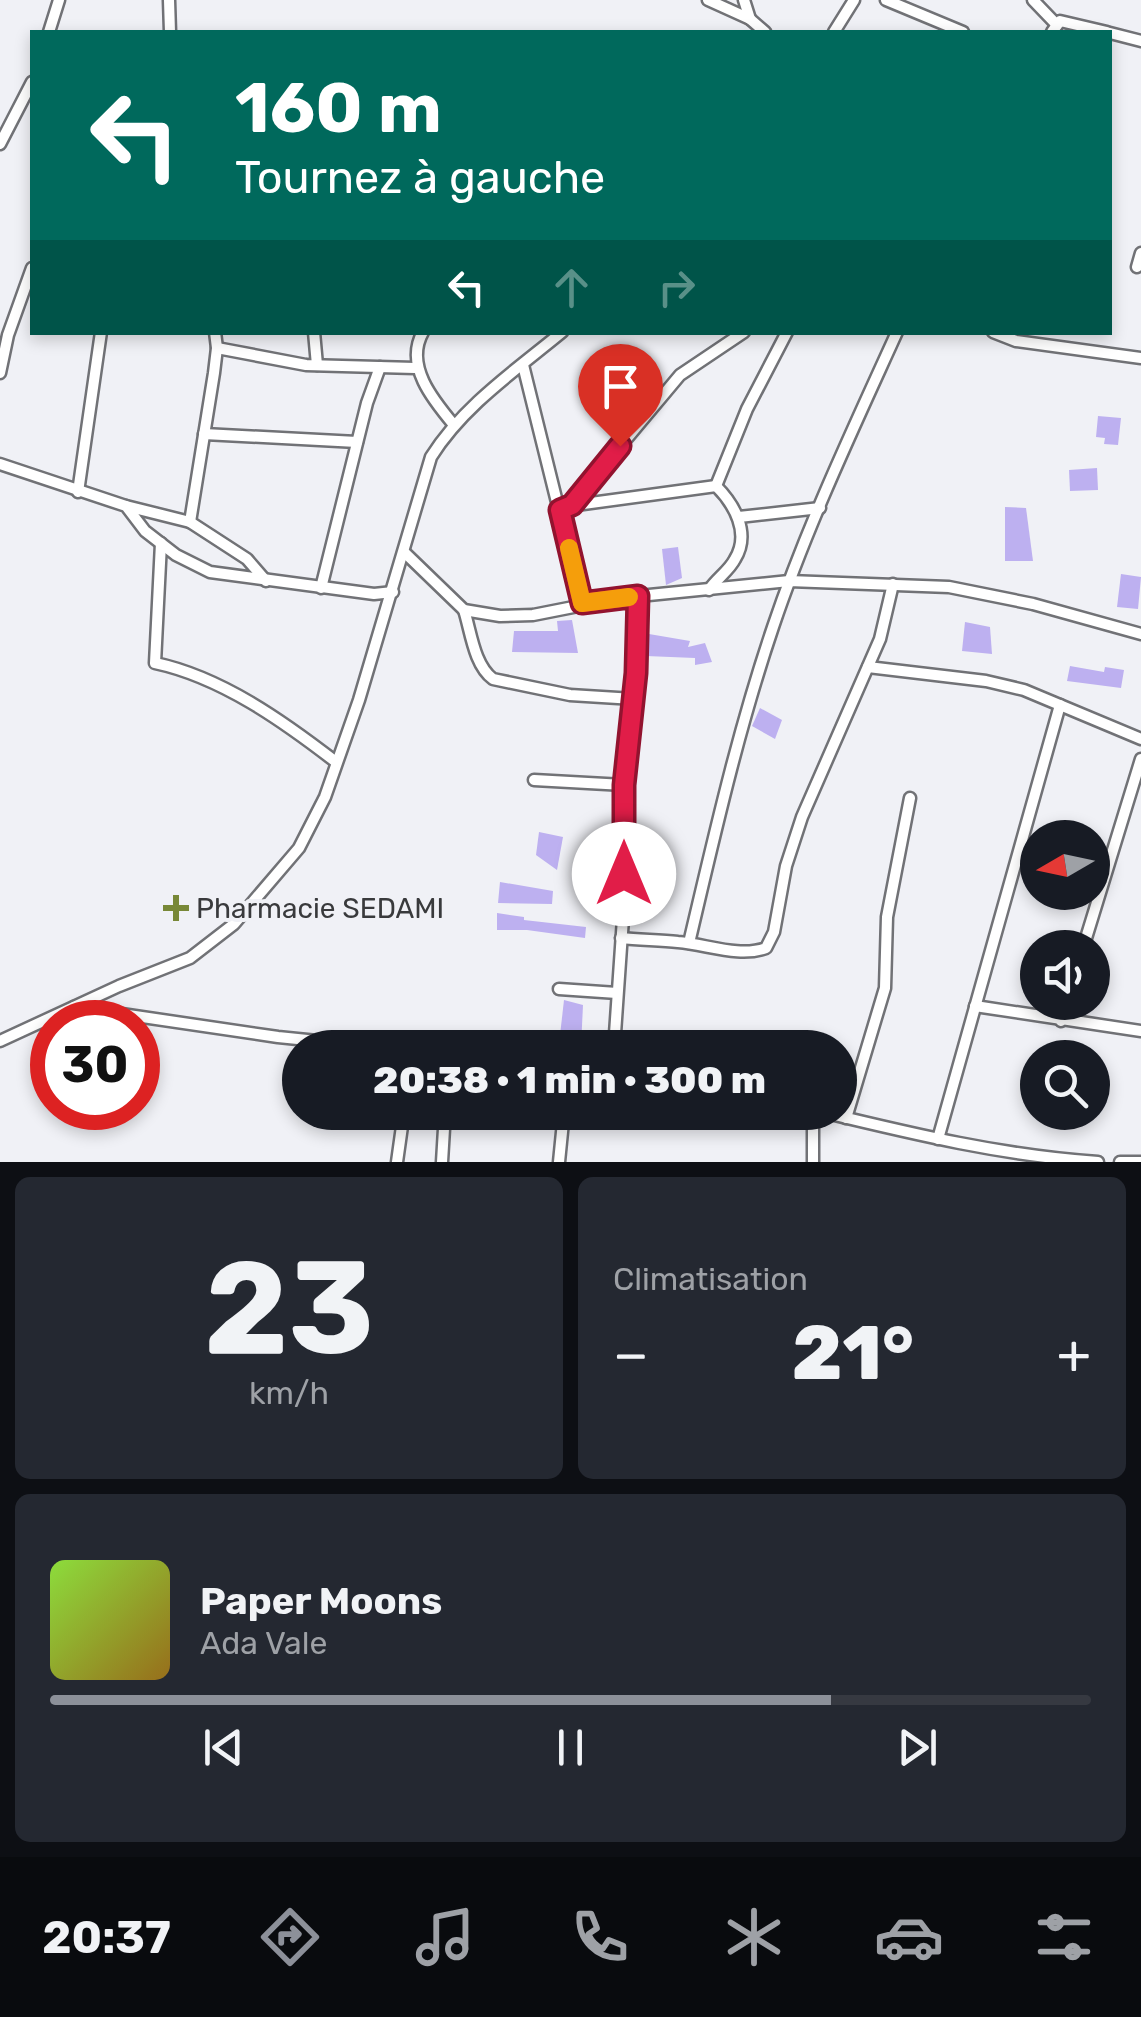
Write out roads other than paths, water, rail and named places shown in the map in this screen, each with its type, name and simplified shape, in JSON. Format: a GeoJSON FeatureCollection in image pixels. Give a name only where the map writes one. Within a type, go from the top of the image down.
{"type":"FeatureCollection","features":[{"type":"Feature","properties":{"kind":"street"},"geometry":{"type":"LineString","coordinates":[[50,30],[59,0]]}},
{"type":"Feature","properties":{"kind":"street"},"geometry":{"type":"LineString","coordinates":[[168,0],[170,30]]}},
{"type":"Feature","properties":{"kind":"street"},"geometry":{"type":"LineString","coordinates":[[708,0],[750,19],[763,30]]}},
{"type":"Feature","properties":{"kind":"street"},"geometry":{"type":"LineString","coordinates":[[744,0],[750,19]]}},
{"type":"Feature","properties":{"kind":"street"},"geometry":{"type":"LineString","coordinates":[[835,30],[854,0]]}},
{"type":"Feature","properties":{"kind":"street"},"geometry":{"type":"LineString","coordinates":[[886,0],[958,30]]}},
{"type":"Feature","properties":{"kind":"street"},"geometry":{"type":"LineString","coordinates":[[1032,0],[1054,29],[1064,22],[1097,30]]}},
{"type":"Feature","properties":{"kind":"street"},"geometry":{"type":"LineString","coordinates":[[1112,34],[1141,41]]}},
{"type":"Feature","properties":{"kind":"street"},"geometry":{"type":"LineString","coordinates":[[1,134],[30,91]]}},
{"type":"Feature","properties":{"kind":"street"},"geometry":{"type":"LineString","coordinates":[[1137,267],[1141,253]]}},
{"type":"Feature","properties":{"kind":"street"},"geometry":{"type":"LineString","coordinates":[[0,373],[8,335],[30,274]]}},
{"type":"Feature","properties":{"kind":"street"},"geometry":{"type":"LineString","coordinates":[[78,492],[100,335]]}},
{"type":"Feature","properties":{"kind":"street"},"geometry":{"type":"LineString","coordinates":[[190,522],[218,348],[215,335]]}},
{"type":"Feature","properties":{"kind":"street"},"geometry":{"type":"LineString","coordinates":[[314,335],[318,365]]}},
{"type":"Feature","properties":{"kind":"street"},"geometry":{"type":"LineString","coordinates":[[422,335],[415,368],[454,426]]}},
{"type":"Feature","properties":{"kind":"street"},"geometry":{"type":"LineString","coordinates":[[88,1000],[190,958],[234,924],[299,848],[325,796],[393,592],[431,456],[454,426],[558,335]]}},
{"type":"Feature","properties":{"kind":"street"},"geometry":{"type":"LineString","coordinates":[[566,508],[680,375],[740,335]]}},
{"type":"Feature","properties":{"kind":"street"},"geometry":{"type":"LineString","coordinates":[[716,486],[747,409],[785,335]]}},
{"type":"Feature","properties":{"kind":"street"},"geometry":{"type":"LineString","coordinates":[[689,944],[746,712],[789,580],[896,335]]}},
{"type":"Feature","properties":{"kind":"street"},"geometry":{"type":"LineString","coordinates":[[1000,335],[1016,341],[1141,358]]}},
{"type":"Feature","properties":{"kind":"street"},"geometry":{"type":"LineString","coordinates":[[218,348],[318,365],[415,368]]}},
{"type":"Feature","properties":{"kind":"street"},"geometry":{"type":"LineString","coordinates":[[522,365],[566,508],[582,603]]}},
{"type":"Feature","properties":{"kind":"street"},"geometry":{"type":"LineString","coordinates":[[322,588],[357,442],[380,368]]}},
{"type":"Feature","properties":{"kind":"street"},"geometry":{"type":"LineString","coordinates":[[204,434],[357,442]]}},
{"type":"Feature","properties":{"kind":"street"},"geometry":{"type":"LineString","coordinates":[[0,464],[78,492],[190,522],[246,559],[267,582]]}},
{"type":"Feature","properties":{"kind":"street"},"geometry":{"type":"LineString","coordinates":[[566,508],[716,486]]}},
{"type":"Feature","properties":{"kind":"street"},"geometry":{"type":"LineString","coordinates":[[709,590],[738,554],[739,517],[716,486]]}},
{"type":"Feature","properties":{"kind":"street"},"geometry":{"type":"LineString","coordinates":[[126,506],[145,531],[176,555],[210,572],[374,594],[393,592]]}},
{"type":"Feature","properties":{"kind":"street"},"geometry":{"type":"LineString","coordinates":[[739,517],[820,508]]}},
{"type":"Feature","properties":{"kind":"street"},"geometry":{"type":"LineString","coordinates":[[161,543],[155,663],[185,670],[235,696],[288,726],[336,762]]}},
{"type":"Feature","properties":{"kind":"street"},"geometry":{"type":"LineString","coordinates":[[404,552],[464,610],[485,673],[570,695],[634,698]]}},
{"type":"Feature","properties":{"kind":"street"},"geometry":{"type":"LineString","coordinates":[[464,610],[516,617],[582,603],[789,580],[950,587],[1141,634]]}},
{"type":"Feature","properties":{"kind":"street"},"geometry":{"type":"LineString","coordinates":[[621,938],[752,952],[762,951],[770,943],[786,866],[802,817],[880,639],[893,584]]}},
{"type":"Feature","properties":{"kind":"street"},"geometry":{"type":"LineString","coordinates":[[615,1030],[624,785],[634,698],[638,596]]}},
{"type":"Feature","properties":{"kind":"street"},"geometry":{"type":"LineString","coordinates":[[868,667],[986,681],[1024,690],[1141,739]]}},
{"type":"Feature","properties":{"kind":"street"},"geometry":{"type":"LineString","coordinates":[[938,1139],[1060,705]]}},
{"type":"Feature","properties":{"kind":"street"},"geometry":{"type":"LineString","coordinates":[[1089,930],[1141,759]]}},
{"type":"Feature","properties":{"kind":"street"},"geometry":{"type":"LineString","coordinates":[[534,780],[624,785]]}},
{"type":"Feature","properties":{"kind":"street"},"geometry":{"type":"LineString","coordinates":[[857,1080],[884,988],[888,918],[910,798]]}},
{"type":"Feature","properties":{"kind":"street"},"geometry":{"type":"LineString","coordinates":[[559,989],[617,993]]}},
{"type":"Feature","properties":{"kind":"street"},"geometry":{"type":"LineString","coordinates":[[975,1006],[1141,1031]]}},
{"type":"Feature","properties":{"kind":"street"},"geometry":{"type":"LineString","coordinates":[[160,1020],[282,1037]]}},
{"type":"Feature","properties":{"kind":"street"},"geometry":{"type":"LineString","coordinates":[[0,1041],[30,1027]]}},
{"type":"Feature","properties":{"kind":"street"},"geometry":{"type":"LineString","coordinates":[[857,1121],[938,1139],[1063,1160],[1098,1162]]}},
{"type":"Feature","properties":{"kind":"street"},"geometry":{"type":"LineString","coordinates":[[397,1162],[401,1130]]}},
{"type":"Feature","properties":{"kind":"street"},"geometry":{"type":"LineString","coordinates":[[442,1162],[445,1130]]}},
{"type":"Feature","properties":{"kind":"street"},"geometry":{"type":"LineString","coordinates":[[559,1162],[562,1130]]}},
{"type":"Feature","properties":{"kind":"street"},"geometry":{"type":"LineString","coordinates":[[813,1130],[813,1162]]}},
{"type":"Feature","properties":{"kind":"street"},"geometry":{"type":"LineString","coordinates":[[1130,1162],[1141,1152]]}},
{"type":"Feature","properties":{"kind":"street"},"geometry":{"type":"LineString","coordinates":[[1120,1162],[1141,1162]]}},
{"type":"Feature","properties":{"kind":"place","name":"Pharmacie SEDAMI"},"geometry":{"type":"Point","coordinates":[176,908]}}]}
